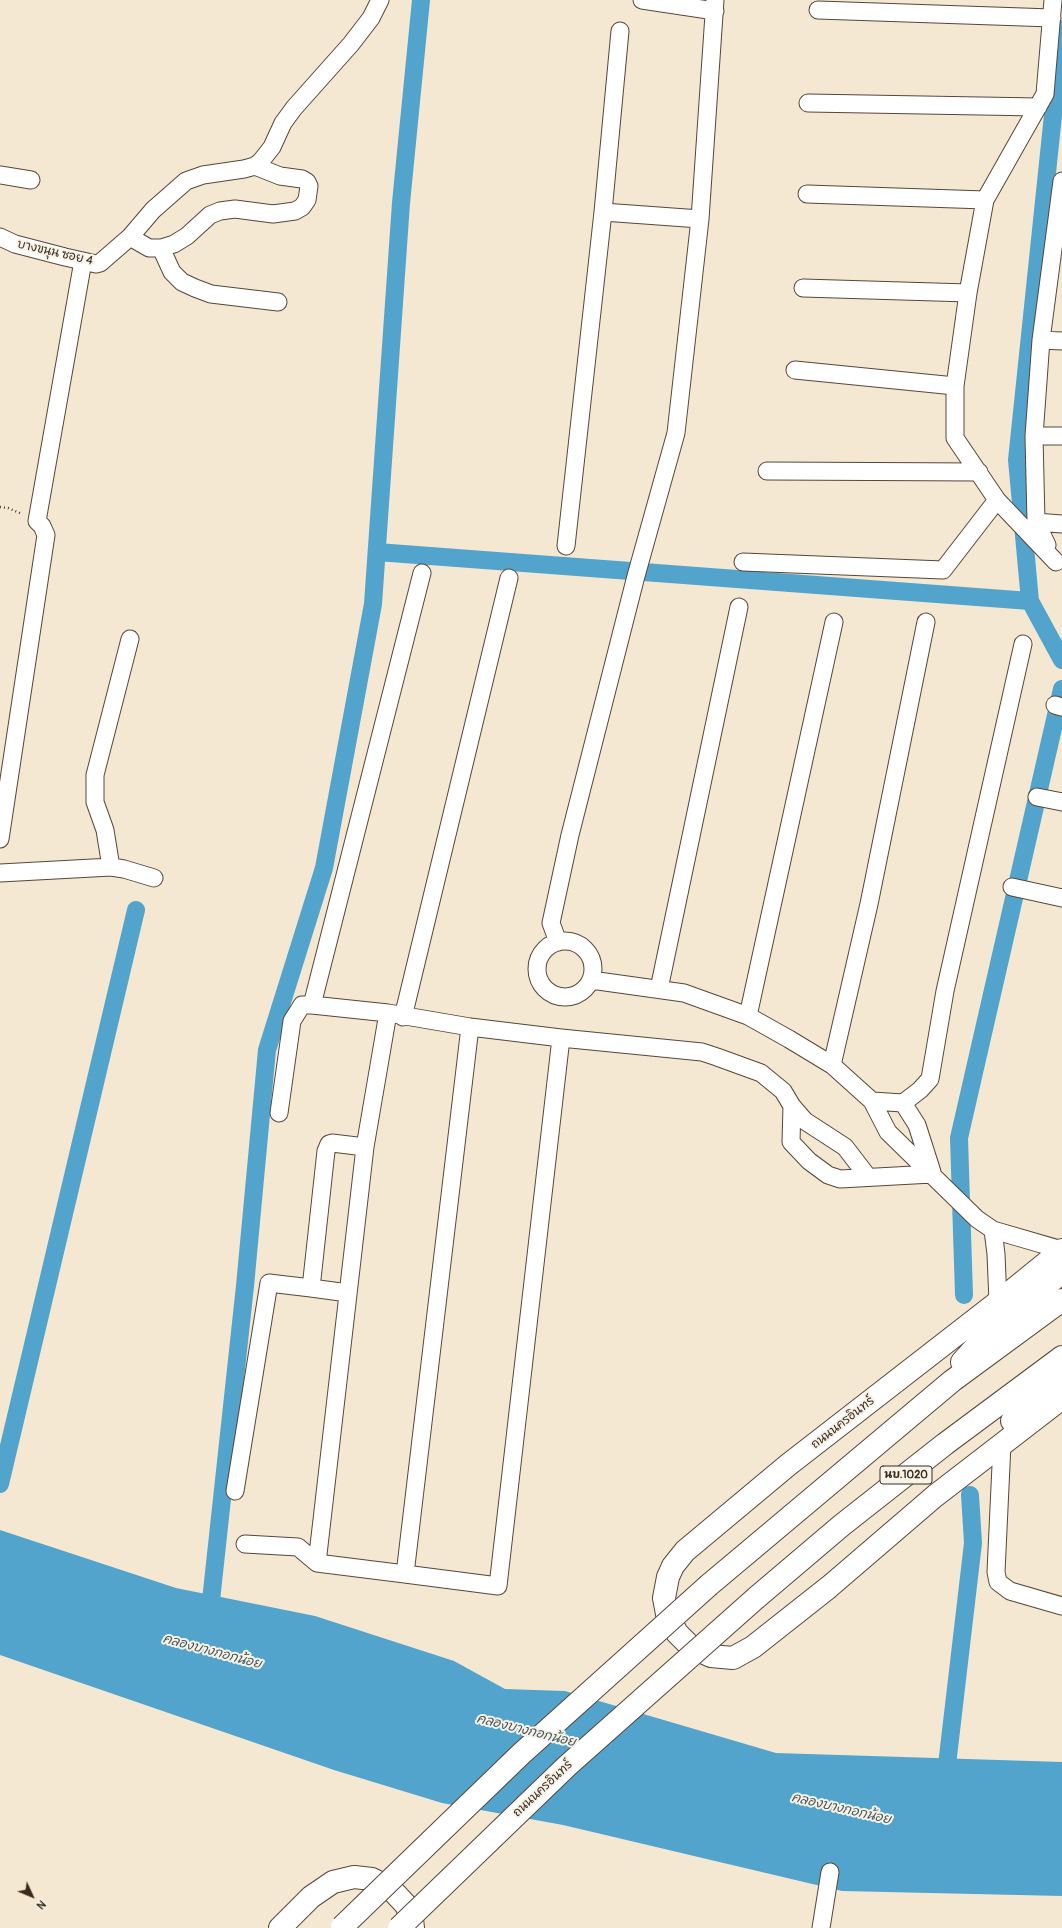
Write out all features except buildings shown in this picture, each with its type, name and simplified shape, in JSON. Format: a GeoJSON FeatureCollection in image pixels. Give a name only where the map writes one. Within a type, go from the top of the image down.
{"type":"FeatureCollection","features":[{"type":"Feature","properties":{"kind":"main road","name":"ถนนนครอินทร์"},"geometry":{"type":"LineString","coordinates":[[1062,1250],[998,1302],[788,1465],[685,1551],[673,1566],[668,1576],[664,1598],[667,1614],[677,1633],[691,1647],[711,1656],[733,1658],[753,1647],[784,1624],[936,1496],[1062,1398]]}},
{"type":"Feature","properties":{"kind":"main road"},"geometry":{"type":"LineString","coordinates":[[952,1381],[963,1361],[981,1341],[1062,1272]]}},
{"type":"Feature","properties":{"kind":"main road"},"geometry":{"type":"LineString","coordinates":[[342,1928],[521,1754],[709,1585],[952,1381],[1062,1300]]}},
{"type":"Feature","properties":{"kind":"main road","name":"ถนนนครอินทร์"},"geometry":{"type":"LineString","coordinates":[[399,1928],[567,1766],[756,1598],[842,1525],[1062,1357]]}},
{"type":"Feature","properties":{"kind":"main road"},"geometry":{"type":"LineString","coordinates":[[936,1496],[956,1471],[1044,1391],[1062,1371]]}},
{"type":"Feature","properties":{"kind":"main road"},"geometry":{"type":"LineString","coordinates":[[280,1928],[311,1897],[333,1882],[354,1877],[372,1879],[390,1888],[406,1905],[412,1919],[413,1928]]}},
{"type":"Feature","properties":{"kind":"street"},"geometry":{"type":"LineString","coordinates":[[130,237],[149,248],[161,248],[181,240],[210,215],[220,211],[235,209],[273,214],[295,211],[302,207],[307,200],[309,186],[307,182],[302,179],[280,176],[255,166],[272,147],[283,123],[294,108],[351,44],[371,18],[380,0]]}},
{"type":"Feature","properties":{"kind":"street"},"geometry":{"type":"LineString","coordinates":[[558,942],[551,923],[570,835],[629,601],[676,433],[700,219],[715,6],[642,0]]}},
{"type":"Feature","properties":{"kind":"street"},"geometry":{"type":"LineString","coordinates":[[1053,0],[1045,94],[985,200],[968,293],[955,386],[955,438],[997,500],[1059,567]]}},
{"type":"Feature","properties":{"kind":"street"},"geometry":{"type":"LineString","coordinates":[[818,10],[1052,18]]}},
{"type":"Feature","properties":{"kind":"street"},"geometry":{"type":"LineString","coordinates":[[566,546],[603,212],[620,31]]}},
{"type":"Feature","properties":{"kind":"street"},"geometry":{"type":"LineString","coordinates":[[808,103],[1038,107]]}},
{"type":"Feature","properties":{"kind":"street","name":"บางขนุน ซอย 4"},"geometry":{"type":"LineString","coordinates":[[0,237],[41,251],[83,261],[100,263],[130,237],[153,210],[186,181],[203,175],[255,166]]}},
{"type":"Feature","properties":{"kind":"street"},"geometry":{"type":"LineString","coordinates":[[0,175],[31,180]]}},
{"type":"Feature","properties":{"kind":"street"},"geometry":{"type":"LineString","coordinates":[[1059,567],[1036,522],[1034,436],[1041,340],[1058,249],[1062,181]]}},
{"type":"Feature","properties":{"kind":"street"},"geometry":{"type":"LineString","coordinates":[[807,194],[985,200]]}},
{"type":"Feature","properties":{"kind":"street"},"geometry":{"type":"LineString","coordinates":[[603,212],[700,219]]}},
{"type":"Feature","properties":{"kind":"street"},"geometry":{"type":"LineString","coordinates":[[161,248],[172,272],[182,282],[211,294],[278,302]]}},
{"type":"Feature","properties":{"kind":"street"},"geometry":{"type":"LineString","coordinates":[[0,839],[46,535],[42,526],[37,521],[83,261]]}},
{"type":"Feature","properties":{"kind":"street"},"geometry":{"type":"LineString","coordinates":[[803,288],[968,293]]}},
{"type":"Feature","properties":{"kind":"street"},"geometry":{"type":"LineString","coordinates":[[1041,340],[1062,341]]}},
{"type":"Feature","properties":{"kind":"street"},"geometry":{"type":"LineString","coordinates":[[795,370],[955,386]]}},
{"type":"Feature","properties":{"kind":"street"},"geometry":{"type":"LineString","coordinates":[[1034,436],[1062,436]]}},
{"type":"Feature","properties":{"kind":"street"},"geometry":{"type":"LineString","coordinates":[[767,472],[978,472]]}},
{"type":"Feature","properties":{"kind":"street"},"geometry":{"type":"LineString","coordinates":[[743,562],[942,570],[997,500]]}},
{"type":"Feature","properties":{"kind":"street"},"geometry":{"type":"LineString","coordinates":[[1036,522],[1062,524]]}},
{"type":"Feature","properties":{"kind":"street"},"geometry":{"type":"LineString","coordinates":[[312,1005],[422,573]]}},
{"type":"Feature","properties":{"kind":"street"},"geometry":{"type":"LineString","coordinates":[[317,1563],[365,1147],[395,1015],[509,578]]}},
{"type":"Feature","properties":{"kind":"street"},"geometry":{"type":"LineString","coordinates":[[659,989],[739,607]]}},
{"type":"Feature","properties":{"kind":"street"},"geometry":{"type":"LineString","coordinates":[[748,1016],[834,622]]}},
{"type":"Feature","properties":{"kind":"street"},"geometry":{"type":"LineString","coordinates":[[832,1065],[870,904],[926,622]]}},
{"type":"Feature","properties":{"kind":"street"},"geometry":{"type":"LineString","coordinates":[[111,867],[105,830],[95,802],[96,775],[130,639]]}},
{"type":"Feature","properties":{"kind":"street"},"geometry":{"type":"LineString","coordinates":[[872,1101],[903,1103],[920,1090],[930,1079],[945,991],[1023,644]]}},
{"type":"Feature","properties":{"kind":"street"},"geometry":{"type":"LineString","coordinates":[[1037,797],[1062,802]]}},
{"type":"Feature","properties":{"kind":"street"},"geometry":{"type":"LineString","coordinates":[[0,873],[111,867],[124,869],[154,878]]}},
{"type":"Feature","properties":{"kind":"street"},"geometry":{"type":"LineString","coordinates":[[1012,887],[1062,898]]}},
{"type":"Feature","properties":{"kind":"street"},"geometry":{"type":"LineString","coordinates":[[558,942],[572,942],[584,948],[592,960],[593,966],[591,980],[584,990],[573,997],[560,998],[548,993],[540,983],[536,971],[539,958],[546,948],[558,942]]}},
{"type":"Feature","properties":{"kind":"street"},"geometry":{"type":"LineString","coordinates":[[591,980],[684,993],[748,1016],[832,1065],[872,1101],[888,1132],[978,1219],[992,1230],[1062,1250]]}},
{"type":"Feature","properties":{"kind":"street"},"geometry":{"type":"LineString","coordinates":[[279,1113],[292,1021],[302,1005],[312,1005],[395,1015],[470,1027],[702,1052],[761,1073],[783,1091],[792,1106],[805,1121],[845,1148],[868,1177]]}},
{"type":"Feature","properties":{"kind":"street"},"geometry":{"type":"LineString","coordinates":[[405,1574],[470,1027]]}},
{"type":"Feature","properties":{"kind":"street"},"geometry":{"type":"LineString","coordinates":[[245,1544],[298,1547],[317,1563],[498,1586],[562,1038]]}},
{"type":"Feature","properties":{"kind":"street"},"geometry":{"type":"LineString","coordinates":[[903,1103],[917,1125],[932,1174]]}},
{"type":"Feature","properties":{"kind":"street"},"geometry":{"type":"LineString","coordinates":[[792,1106],[791,1142],[808,1161],[828,1175],[840,1179],[868,1177],[890,1178],[932,1174]]}},
{"type":"Feature","properties":{"kind":"street"},"geometry":{"type":"LineString","coordinates":[[311,1288],[327,1147],[332,1143],[336,1143],[365,1147]]}},
{"type":"Feature","properties":{"kind":"street"},"geometry":{"type":"LineString","coordinates":[[992,1230],[996,1254],[998,1302]]}},
{"type":"Feature","properties":{"kind":"street"},"geometry":{"type":"LineString","coordinates":[[235,1491],[269,1283],[348,1292]]}},
{"type":"Feature","properties":{"kind":"street"},"geometry":{"type":"LineString","coordinates":[[1002,1444],[996,1572],[998,1582],[1010,1591],[1062,1606]]}},
{"type":"Feature","properties":{"kind":"street"},"geometry":{"type":"LineString","coordinates":[[820,1928],[830,1872]]}},
{"type":"Feature","properties":{"kind":"path"},"geometry":{"type":"LineString","coordinates":[[0,507],[8,508],[37,521]]}},
{"type":"Feature","properties":{"kind":"water","name":"คลองบางกอกน้อย"},"geometry":{"type":"Polygon","coordinates":[[[0,1530],[176,1588],[315,1616],[454,1661],[505,1689],[565,1691],[776,1753],[1062,1762],[1062,1896],[842,1891],[563,1825],[442,1803],[334,1770],[0,1655],[0,1530]]]}},
{"type":"Feature","properties":{"kind":"waterway"},"geometry":{"type":"LineString","coordinates":[[209,1619],[245,1286],[267,1050],[324,868],[373,604],[401,203],[421,0]]}},
{"type":"Feature","properties":{"kind":"waterway"},"geometry":{"type":"LineString","coordinates":[[1062,29],[1017,460],[1030,601],[1062,660]]}},
{"type":"Feature","properties":{"kind":"waterway"},"geometry":{"type":"LineString","coordinates":[[377,552],[1030,601]]}},
{"type":"Feature","properties":{"kind":"waterway"},"geometry":{"type":"LineString","coordinates":[[964,1295],[959,1138],[1062,689]]}},
{"type":"Feature","properties":{"kind":"waterway"},"geometry":{"type":"LineString","coordinates":[[0,1484],[136,910]]}},
{"type":"Feature","properties":{"kind":"waterway"},"geometry":{"type":"LineString","coordinates":[[945,1782],[973,1543],[970,1495]]}}]}
